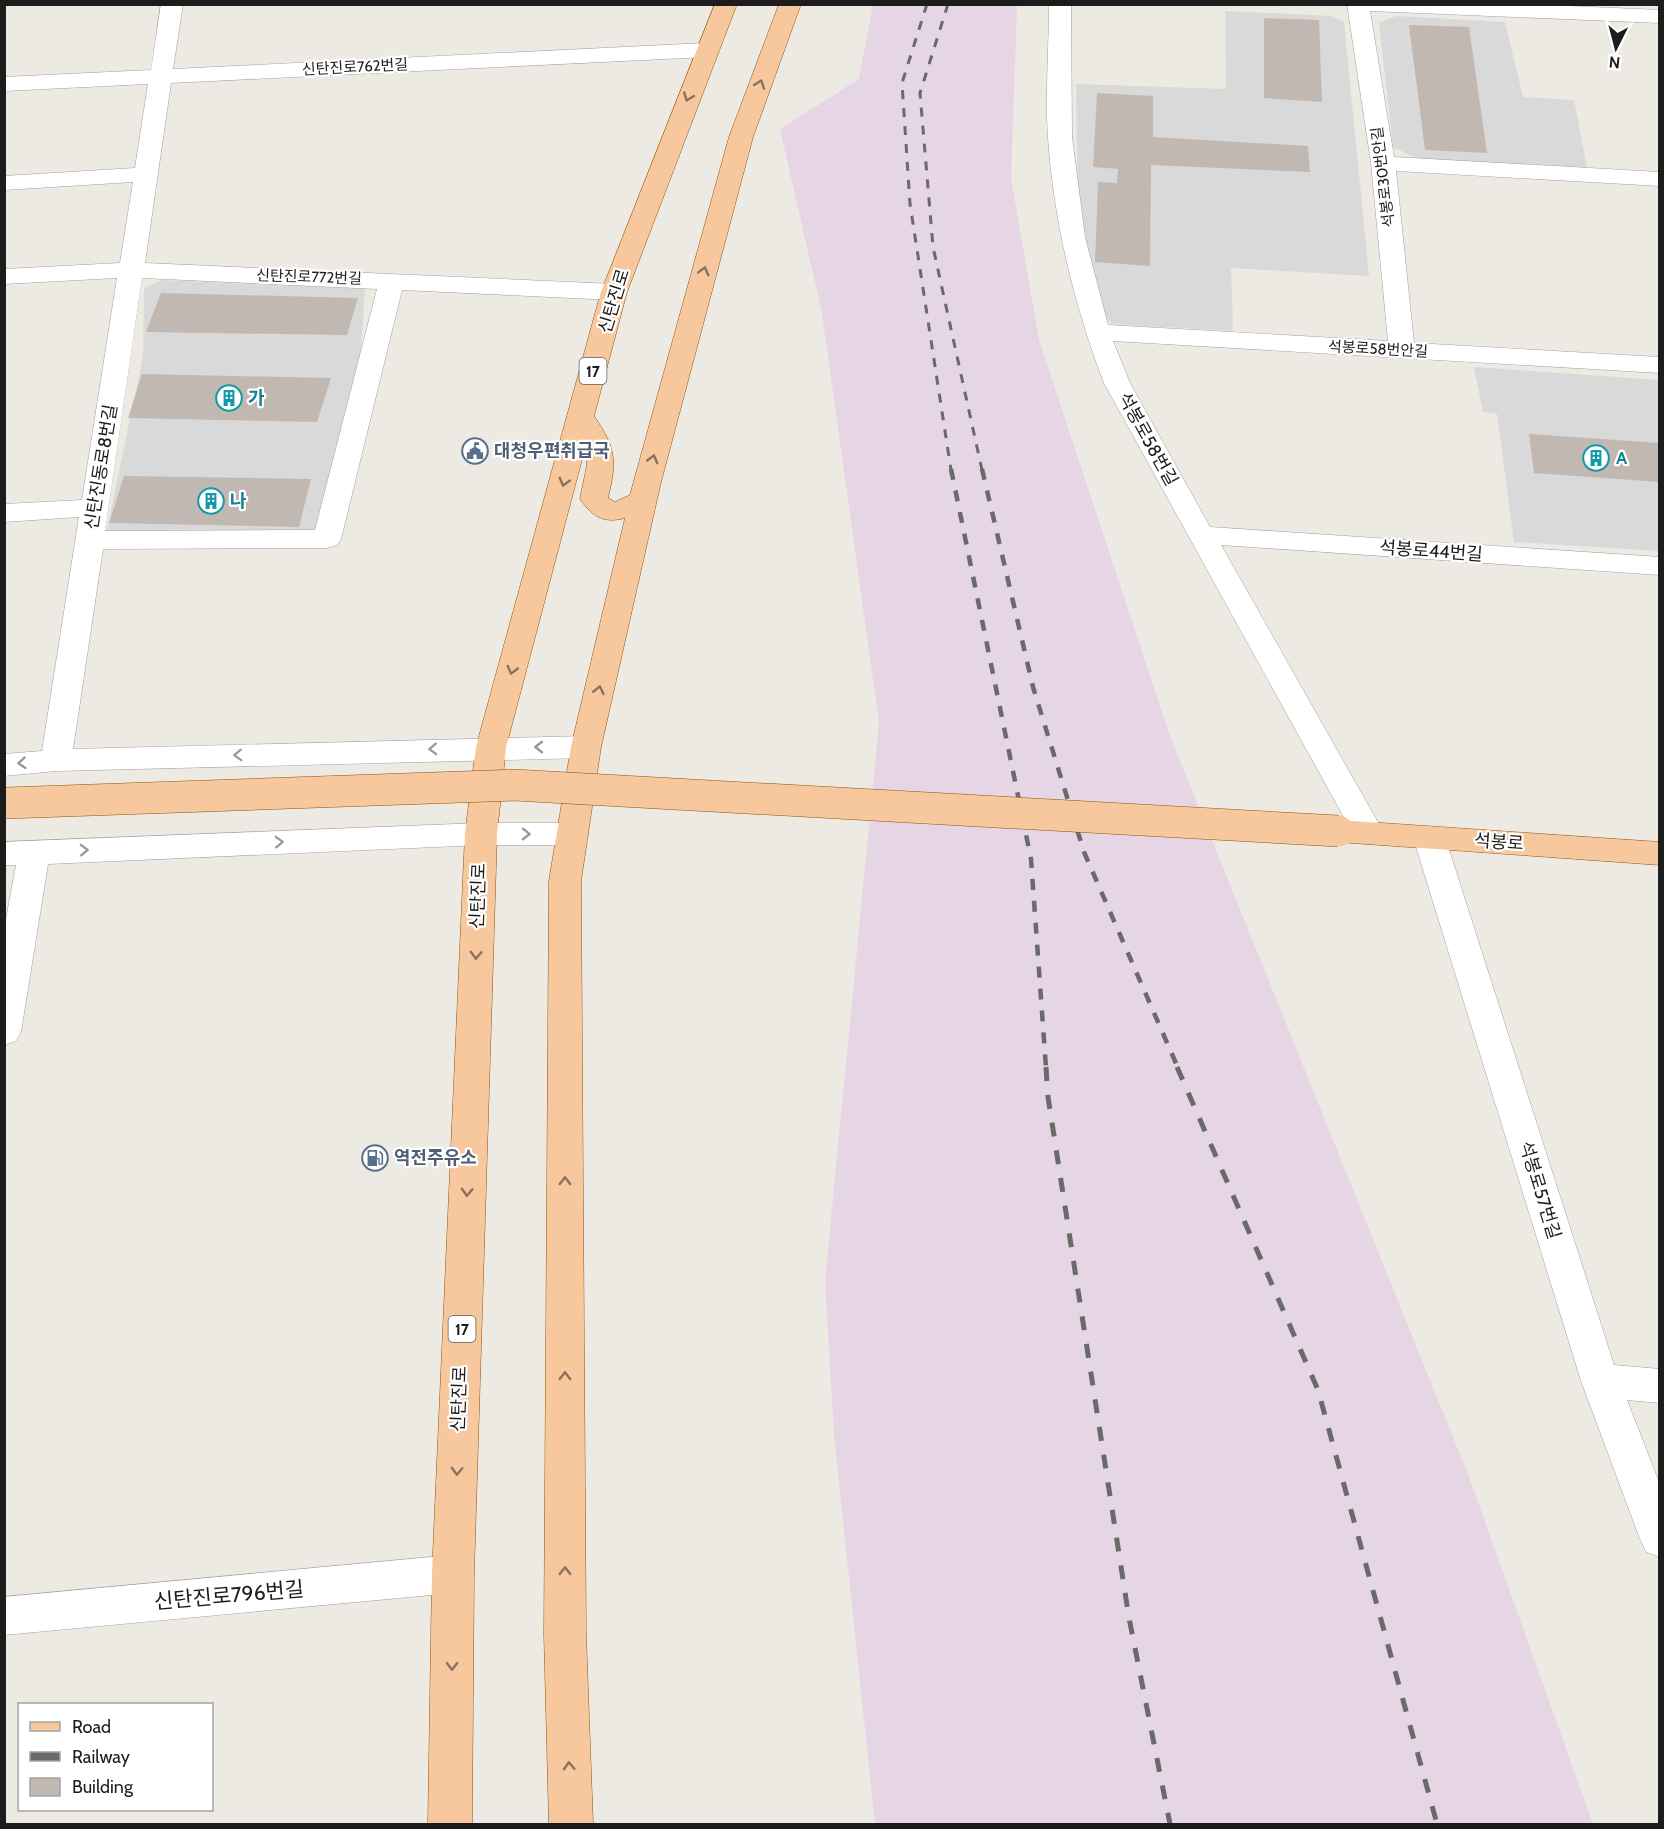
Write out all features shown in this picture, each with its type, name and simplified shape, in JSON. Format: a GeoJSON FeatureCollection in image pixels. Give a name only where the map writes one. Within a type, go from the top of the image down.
{"type":"FeatureCollection","features":[{"type":"Feature","properties":{"kind":"main road","name":"신탄진로"},"geometry":{"type":"LineString","coordinates":[[450,1824],[453,1575],[481,834],[491,747],[614,292],[706,50],[726,4]]}},
{"type":"Feature","properties":{"kind":"main road"},"geometry":{"type":"LineString","coordinates":[[571,1824],[565,1634],[565,881],[586,747],[642,500],[741,137],[790,4]]}},
{"type":"Feature","properties":{"kind":"main road"},"geometry":{"type":"LineString","coordinates":[[581,417],[598,442],[603,462],[594,499],[603,511],[620,511],[642,500]]}},
{"type":"Feature","properties":{"kind":"main road","name":"석봉로"},"geometry":{"type":"LineString","coordinates":[[5,803],[514,785],[1353,832],[1659,854]]}},
{"type":"Feature","properties":{"kind":"street","name":"신탄진동로8번길"},"geometry":{"type":"LineString","coordinates":[[56,760],[172,4]]}},
{"type":"Feature","properties":{"kind":"street","name":"석봉로58번길"},"geometry":{"type":"LineString","coordinates":[[1060,4],[1060,137],[1073,237],[1097,332],[1117,383],[1203,536],[1353,832]]}},
{"type":"Feature","properties":{"kind":"street","name":"석봉로30번안길"},"geometry":{"type":"LineString","coordinates":[[1402,350],[1383,163],[1360,4],[1659,17]]}},
{"type":"Feature","properties":{"kind":"street","name":"신탄진로762번길"},"geometry":{"type":"LineString","coordinates":[[4,84],[706,50]]}},
{"type":"Feature","properties":{"kind":"street"},"geometry":{"type":"LineString","coordinates":[[1383,163],[1659,179]]}},
{"type":"Feature","properties":{"kind":"street"},"geometry":{"type":"LineString","coordinates":[[4,183],[146,174]]}},
{"type":"Feature","properties":{"kind":"street","name":"신탄진로772번길"},"geometry":{"type":"LineString","coordinates":[[4,277],[131,270],[393,280],[614,292]]}},
{"type":"Feature","properties":{"kind":"street"},"geometry":{"type":"LineString","coordinates":[[90,540],[327,539],[393,280]]}},
{"type":"Feature","properties":{"kind":"street","name":"석봉로58번안길"},"geometry":{"type":"LineString","coordinates":[[1097,332],[1659,365]]}},
{"type":"Feature","properties":{"kind":"street"},"geometry":{"type":"LineString","coordinates":[[4,513],[95,508]]}},
{"type":"Feature","properties":{"kind":"street","name":"석봉로44번길"},"geometry":{"type":"LineString","coordinates":[[1203,536],[1659,566]]}},
{"type":"Feature","properties":{"kind":"street"},"geometry":{"type":"LineString","coordinates":[[4,765],[56,760],[491,747],[586,747]]}},
{"type":"Feature","properties":{"kind":"street"},"geometry":{"type":"LineString","coordinates":[[4,1032],[19,853],[481,834],[572,834]]}},
{"type":"Feature","properties":{"kind":"street","name":"석봉로57번길"},"geometry":{"type":"LineString","coordinates":[[1429,837],[1600,1381],[1659,1539]]}},
{"type":"Feature","properties":{"kind":"street"},"geometry":{"type":"LineString","coordinates":[[1600,1381],[1659,1386]]}},
{"type":"Feature","properties":{"kind":"street","name":"신탄진로796번길"},"geometry":{"type":"LineString","coordinates":[[4,1616],[453,1575]]}},
{"type":"Feature","properties":{"kind":"shaded area"},"geometry":{"type":"Polygon","coordinates":[[[873,5],[1017,5],[1011,179],[1039,340],[1170,736],[1469,1477],[1593,1824],[875,1824],[834,1435],[825,1281],[879,722],[822,313],[780,129],[859,79],[873,5]]]}},
{"type":"Feature","properties":{"kind":"shaded area"},"geometry":{"type":"Polygon","coordinates":[[[1225,11],[1331,16],[1344,22],[1369,276],[1231,268],[1233,331],[1112,324],[1100,311],[1078,198],[1076,84],[1226,89],[1225,11]]]}},
{"type":"Feature","properties":{"kind":"shaded area"},"geometry":{"type":"Polygon","coordinates":[[[1396,16],[1505,22],[1523,97],[1574,100],[1587,168],[1416,158],[1393,147],[1379,23],[1396,16]]]}},
{"type":"Feature","properties":{"kind":"shaded area"},"geometry":{"type":"Polygon","coordinates":[[[162,280],[365,289],[360,361],[322,534],[106,534],[143,357],[144,288],[162,280]]]}},
{"type":"Feature","properties":{"kind":"shaded area"},"geometry":{"type":"Polygon","coordinates":[[[1474,367],[1659,380],[1659,551],[1514,542],[1497,414],[1483,412],[1474,367]]]}},
{"type":"Feature","properties":{"kind":"building"},"geometry":{"type":"Polygon","coordinates":[[[1264,18],[1319,20],[1322,102],[1264,98],[1264,18]]]}},
{"type":"Feature","properties":{"kind":"building"},"geometry":{"type":"Polygon","coordinates":[[[1409,25],[1469,27],[1487,153],[1425,150],[1409,25]]]}},
{"type":"Feature","properties":{"kind":"building"},"geometry":{"type":"Polygon","coordinates":[[[1097,93],[1153,96],[1153,137],[1308,146],[1310,172],[1151,165],[1150,266],[1095,262],[1098,182],[1117,183],[1118,169],[1093,167],[1097,93]]]}},
{"type":"Feature","properties":{"kind":"building"},"geometry":{"type":"Polygon","coordinates":[[[161,293],[358,298],[347,335],[146,332],[161,293]]]}},
{"type":"Feature","properties":{"kind":"building","name":"가"},"geometry":{"type":"Polygon","coordinates":[[[142,374],[331,378],[317,422],[128,418],[142,374]]]}},
{"type":"Feature","properties":{"kind":"building","name":"A"},"geometry":{"type":"Polygon","coordinates":[[[1529,434],[1660,443],[1660,482],[1534,473],[1529,434]]]}},
{"type":"Feature","properties":{"kind":"building","name":"나"},"geometry":{"type":"Polygon","coordinates":[[[124,476],[311,479],[299,527],[109,523],[124,476]]]}},
{"type":"Feature","properties":{"kind":"railway"},"geometry":{"type":"LineString","coordinates":[[927,4],[902,83],[910,204],[951,470]]}},
{"type":"Feature","properties":{"kind":"railway"},"geometry":{"type":"LineString","coordinates":[[948,4],[920,93],[933,247],[982,470]]}},
{"type":"Feature","properties":{"kind":"railway"},"geometry":{"type":"LineString","coordinates":[[951,469],[1031,859],[1046,1068]]}},
{"type":"Feature","properties":{"kind":"railway"},"geometry":{"type":"LineString","coordinates":[[982,469],[1033,687],[1084,852],[1178,1068]]}},
{"type":"Feature","properties":{"kind":"railway"},"geometry":{"type":"LineString","coordinates":[[1046,1067],[1048,1097],[1129,1618],[1170,1824]]}},
{"type":"Feature","properties":{"kind":"railway"},"geometry":{"type":"LineString","coordinates":[[1177,1067],[1318,1390],[1437,1824]]}},
{"type":"Feature","properties":{"kind":"place","name":"가"},"geometry":{"type":"Point","coordinates":[229,398]}},
{"type":"Feature","properties":{"kind":"place","name":"대청우편취급국"},"geometry":{"type":"Point","coordinates":[475,451]}},
{"type":"Feature","properties":{"kind":"place","name":"A"},"geometry":{"type":"Point","coordinates":[1596,458]}},
{"type":"Feature","properties":{"kind":"place","name":"나"},"geometry":{"type":"Point","coordinates":[211,501]}},
{"type":"Feature","properties":{"kind":"place","name":"역전주유소"},"geometry":{"type":"Point","coordinates":[375,1158]}}]}
